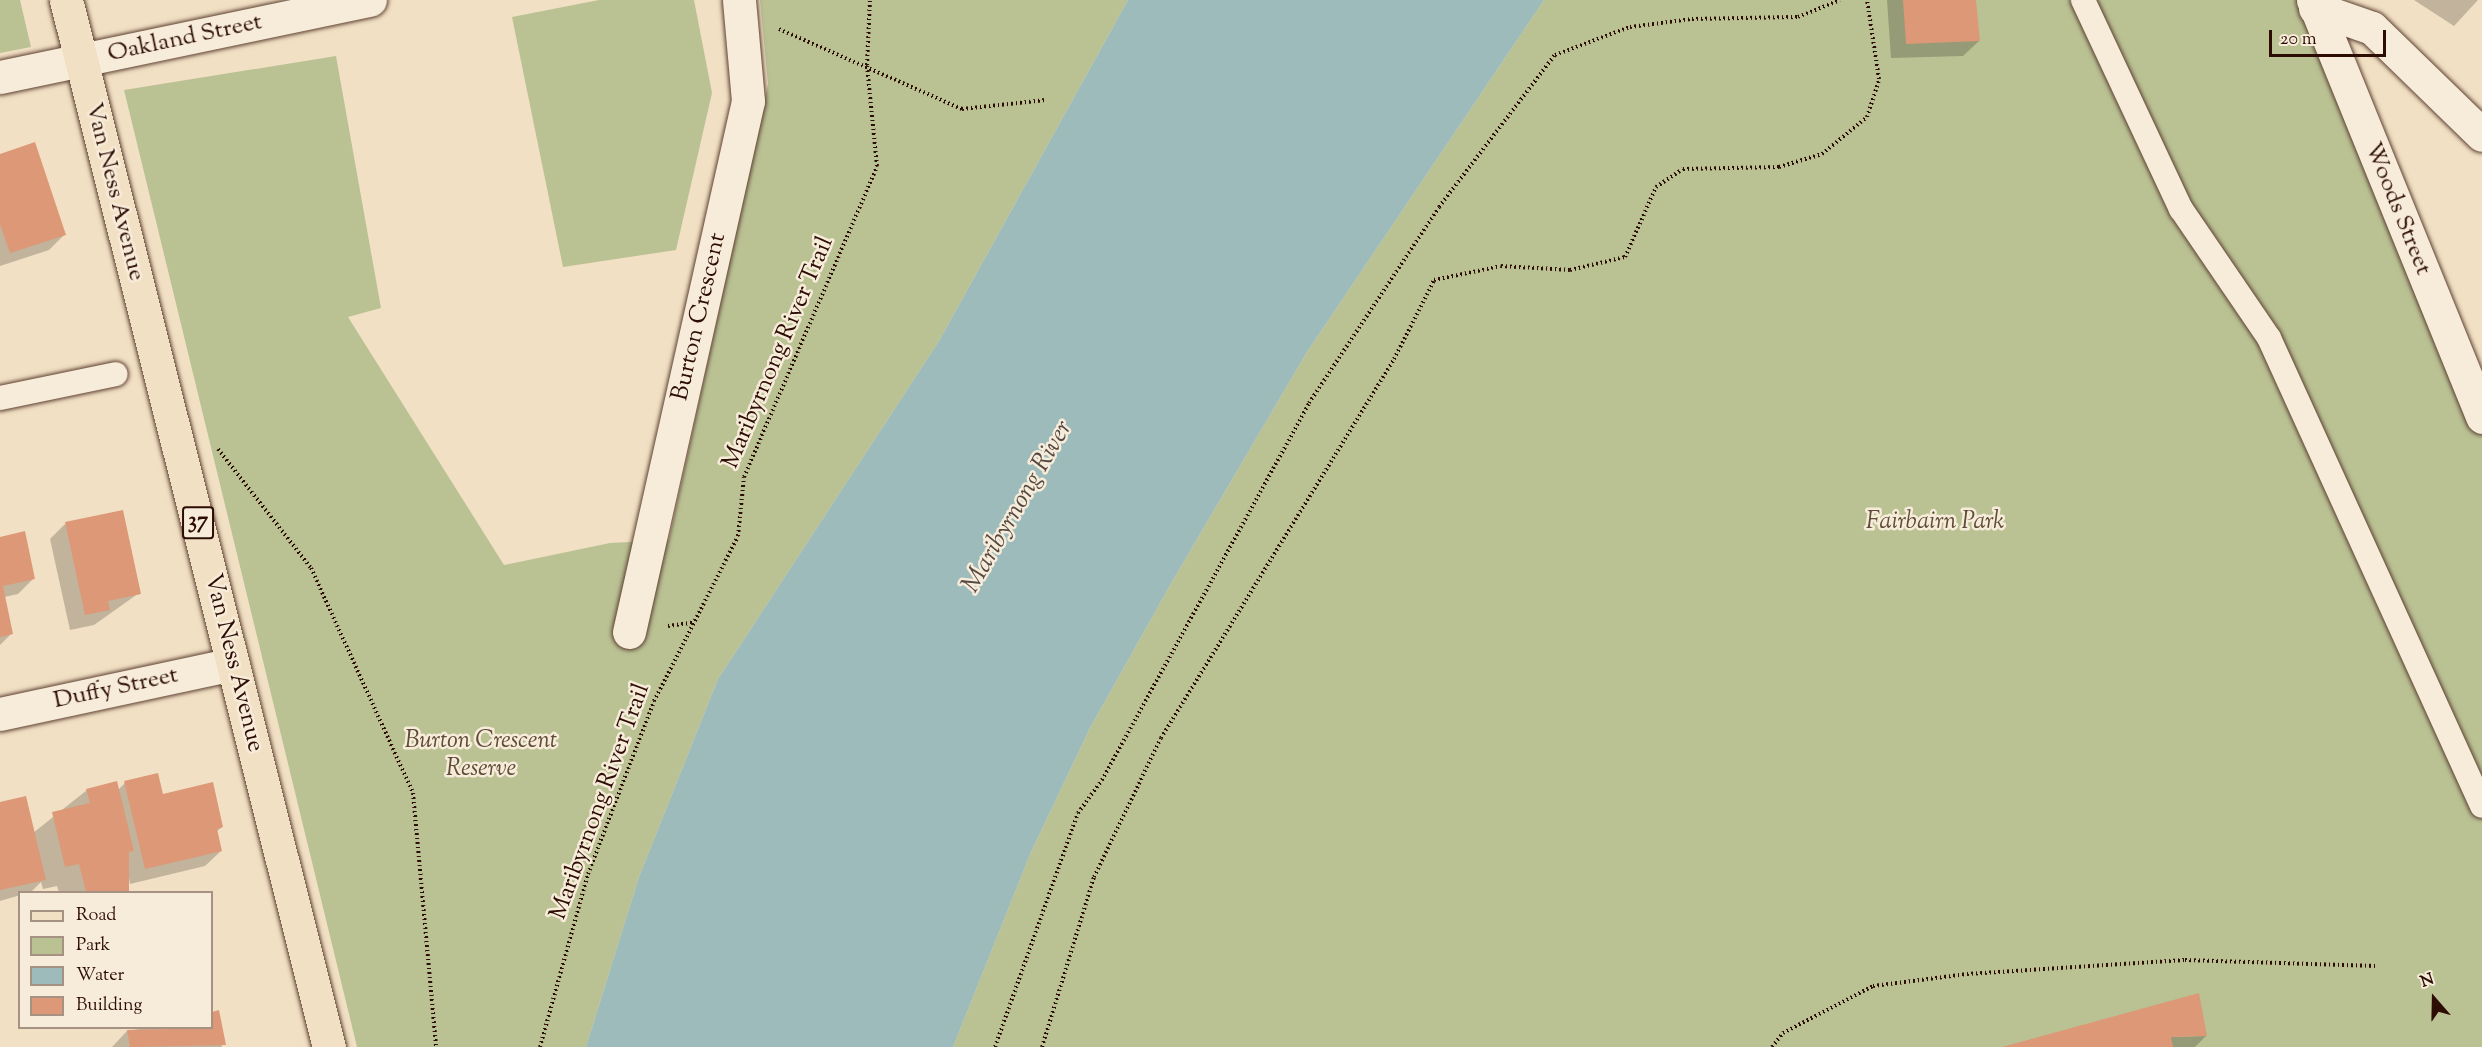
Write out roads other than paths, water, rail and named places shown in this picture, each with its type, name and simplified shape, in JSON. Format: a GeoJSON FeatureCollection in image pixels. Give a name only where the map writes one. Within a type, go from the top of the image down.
{"type":"FeatureCollection","features":[{"type":"Feature","properties":{"kind":"main road","name":"Van Ness Avenue"},"geometry":{"type":"LineString","coordinates":[[66,0],[329,1047]]}},
{"type":"Feature","properties":{"kind":"street","name":"Oakland Street"},"geometry":{"type":"LineString","coordinates":[[0,78],[370,0]]}},
{"type":"Feature","properties":{"kind":"street"},"geometry":{"type":"LineString","coordinates":[[2314,4],[2373,28],[2482,135]]}},
{"type":"Feature","properties":{"kind":"street","name":"Woods Street"},"geometry":{"type":"LineString","coordinates":[[2314,4],[2482,417]]}},
{"type":"Feature","properties":{"kind":"street","name":"Burton Crescent"},"geometry":{"type":"LineString","coordinates":[[629,632],[748,101],[741,7]]}},
{"type":"Feature","properties":{"kind":"street","name":"Duffy Street"},"geometry":{"type":"LineString","coordinates":[[0,714],[233,664]]}},
{"type":"Feature","properties":{"kind":"lane"},"geometry":{"type":"LineString","coordinates":[[2082,0],[2181,209],[2269,338],[2482,806]]}},
{"type":"Feature","properties":{"kind":"lane"},"geometry":{"type":"LineString","coordinates":[[0,398],[116,374]]}},
{"type":"Feature","properties":{"kind":"water","name":"Maribyrnong River"},"geometry":{"type":"Polygon","coordinates":[[[1128,0],[1544,0],[1307,352],[1173,580],[1090,728],[1031,852],[953,1047],[586,1047],[639,877],[718,679],[939,341],[1128,0]]]}},
{"type":"Feature","properties":{"kind":"park label","name":"Fairbairn Park"},"geometry":{"type":"Point","coordinates":[1935,523]}},
{"type":"Feature","properties":{"kind":"park label","name":"Burton Crescent Reserve"},"geometry":{"type":"Point","coordinates":[481,756]}}]}
